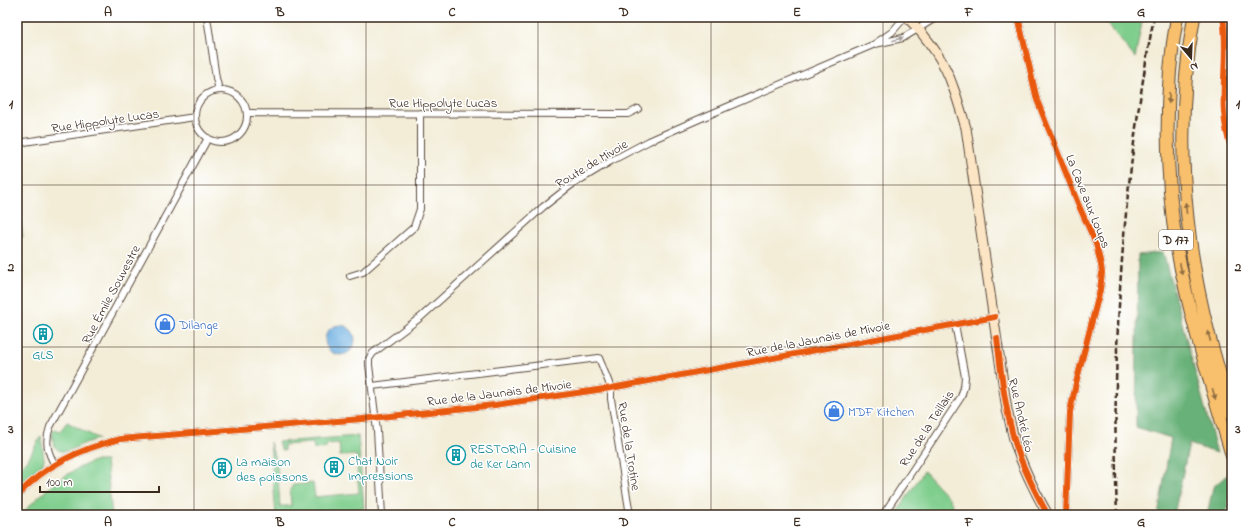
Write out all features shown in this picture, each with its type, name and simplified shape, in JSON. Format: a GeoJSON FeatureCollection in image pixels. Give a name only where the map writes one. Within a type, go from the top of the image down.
{"type":"FeatureCollection","features":[{"type":"Feature","properties":{"kind":"highway","name":"D 177"},"geometry":{"type":"LineString","coordinates":[[1177,17],[1170,72],[1168,140],[1170,188],[1175,230],[1190,310],[1232,456]]}},
{"type":"Feature","properties":{"kind":"highway","name":"D 177"},"geometry":{"type":"LineString","coordinates":[[1194,17],[1187,57],[1183,117],[1184,185],[1191,248],[1209,335],[1232,414]]}},
{"type":"Feature","properties":{"kind":"highway"},"geometry":{"type":"LineString","coordinates":[[1183,117],[1200,17]]}},
{"type":"Feature","properties":{"kind":"street"},"geometry":{"type":"LineString","coordinates":[[207,17],[219,90]]}},
{"type":"Feature","properties":{"kind":"street","name":"Rue André Léo"},"geometry":{"type":"LineString","coordinates":[[906,17],[919,29],[937,53],[953,86],[966,128],[995,317],[1006,402],[1015,443],[1034,490],[1048,515]]}},
{"type":"Feature","properties":{"kind":"street","name":"Route de Mivoie"},"geometry":{"type":"LineString","coordinates":[[875,44],[892,32],[906,17]]}},
{"type":"Feature","properties":{"kind":"street","name":"Route de Mivoie"},"geometry":{"type":"LineString","coordinates":[[382,515],[376,418],[369,365],[369,359],[373,353],[421,317],[543,207],[570,186],[611,161],[649,141],[875,44],[903,38],[937,17]]}},
{"type":"Feature","properties":{"kind":"street","name":"La Cave aux Loups"},"geometry":{"type":"LineString","coordinates":[[1018,17],[1037,100],[1079,206],[1096,244],[1102,266],[1100,290],[1070,412],[1066,515]]}},
{"type":"Feature","properties":{"kind":"street"},"geometry":{"type":"LineString","coordinates":[[219,90],[229,91],[238,96],[244,103],[247,113],[246,122],[242,131],[235,137],[226,141],[217,141],[208,138],[201,132],[196,124],[198,105],[210,92],[219,90]]}},
{"type":"Feature","properties":{"kind":"street","name":"Rue Hippolyte Lucas"},"geometry":{"type":"LineString","coordinates":[[247,113],[628,114],[638,108]]}},
{"type":"Feature","properties":{"kind":"street"},"geometry":{"type":"LineString","coordinates":[[350,276],[363,272],[414,227],[420,209],[420,113]]}},
{"type":"Feature","properties":{"kind":"street","name":"Rue Hippolyte Lucas"},"geometry":{"type":"LineString","coordinates":[[17,143],[196,117]]}},
{"type":"Feature","properties":{"kind":"street","name":"Rue Émile Souvestre"},"geometry":{"type":"LineString","coordinates":[[55,465],[48,452],[46,444],[50,427],[208,138]]}},
{"type":"Feature","properties":{"kind":"street","name":"Rue de la Jaunais de Mivoie"},"geometry":{"type":"LineString","coordinates":[[17,496],[55,465],[94,446],[120,439],[376,418],[495,405],[611,388],[995,317]]}},
{"type":"Feature","properties":{"kind":"street","name":"Rue de la Teillais"},"geometry":{"type":"LineString","coordinates":[[883,515],[960,397],[964,387],[965,378],[955,324]]}},
{"type":"Feature","properties":{"kind":"street","name":"Rue de la Trotine"},"geometry":{"type":"LineString","coordinates":[[372,386],[599,358],[611,388],[611,399],[630,515]]}},
{"type":"Feature","properties":{"kind":"green space"},"geometry":{"type":"Polygon","coordinates":[[[1102,17],[1143,17],[1135,58],[1102,17]]]}},
{"type":"Feature","properties":{"kind":"green space"},"geometry":{"type":"Polygon","coordinates":[[[17,196],[23,237],[17,238],[17,196]]]}},
{"type":"Feature","properties":{"kind":"green space"},"geometry":{"type":"Polygon","coordinates":[[[1163,252],[1217,453],[1189,444],[1174,515],[1158,515],[1171,438],[1136,427],[1138,255],[1163,252]]]}},
{"type":"Feature","properties":{"kind":"green space"},"geometry":{"type":"Polygon","coordinates":[[[67,422],[99,439],[93,440],[68,451],[61,451],[57,449],[54,446],[52,434],[55,429],[60,431],[67,422]]]}},
{"type":"Feature","properties":{"kind":"green space"},"geometry":{"type":"Polygon","coordinates":[[[41,436],[44,459],[43,463],[17,491],[19,471],[23,464],[27,461],[41,436]]]}},
{"type":"Feature","properties":{"kind":"green space"},"geometry":{"type":"Polygon","coordinates":[[[358,436],[364,508],[276,515],[270,442],[277,466],[280,506],[291,506],[290,490],[293,485],[313,483],[315,497],[359,493],[356,455],[340,456],[339,443],[326,444],[326,448],[314,449],[313,443],[284,445],[284,451],[281,450],[278,442],[358,436]]]}},
{"type":"Feature","properties":{"kind":"green space"},"geometry":{"type":"Polygon","coordinates":[[[94,461],[106,461],[112,515],[21,515],[37,498],[54,484],[73,471],[94,461]]]}},
{"type":"Feature","properties":{"kind":"green space"},"geometry":{"type":"Polygon","coordinates":[[[924,471],[949,498],[957,515],[895,515],[924,471]]]}},
{"type":"Feature","properties":{"kind":"green space"},"geometry":{"type":"Polygon","coordinates":[[[1227,475],[1231,488],[1226,515],[1207,515],[1213,487],[1227,475]]]}},
{"type":"Feature","properties":{"kind":"water"},"geometry":{"type":"Polygon","coordinates":[[[340,325],[351,329],[355,340],[351,351],[340,355],[329,351],[325,340],[329,329],[340,325]]]}},
{"type":"Feature","properties":{"kind":"railway"},"geometry":{"type":"LineString","coordinates":[[1117,515],[1116,390],[1122,265],[1134,140],[1154,17]]}},
{"type":"Feature","properties":{"kind":"cycle path"},"geometry":{"type":"LineString","coordinates":[[1018,17],[1037,100],[1079,206],[1096,244],[1102,273],[1100,290],[1070,412],[1066,515]]}},
{"type":"Feature","properties":{"kind":"cycle path"},"geometry":{"type":"LineString","coordinates":[[1223,17],[1225,34],[1224,117],[1232,150]]}},
{"type":"Feature","properties":{"kind":"cycle path"},"geometry":{"type":"LineString","coordinates":[[17,496],[39,475],[51,467],[77,453],[120,439],[362,419],[495,405],[611,388],[995,317]]}},
{"type":"Feature","properties":{"kind":"cycle path"},"geometry":{"type":"LineString","coordinates":[[997,338],[1006,404],[1015,443],[1038,498],[1048,515]]}},
{"type":"Feature","properties":{"kind":"place","name":"Dilange"},"geometry":{"type":"Point","coordinates":[165,324]}},
{"type":"Feature","properties":{"kind":"place","name":"GLS"},"geometry":{"type":"Point","coordinates":[43,334]}},
{"type":"Feature","properties":{"kind":"place","name":"MDF Kitchen"},"geometry":{"type":"Point","coordinates":[834,411]}},
{"type":"Feature","properties":{"kind":"place","name":"RESTORIA - Cuisine de Ker Lann"},"geometry":{"type":"Point","coordinates":[456,455]}},
{"type":"Feature","properties":{"kind":"place","name":"Chat Noir Impressions"},"geometry":{"type":"Point","coordinates":[334,467]}},
{"type":"Feature","properties":{"kind":"place","name":"La maison des poissons"},"geometry":{"type":"Point","coordinates":[222,468]}}]}
